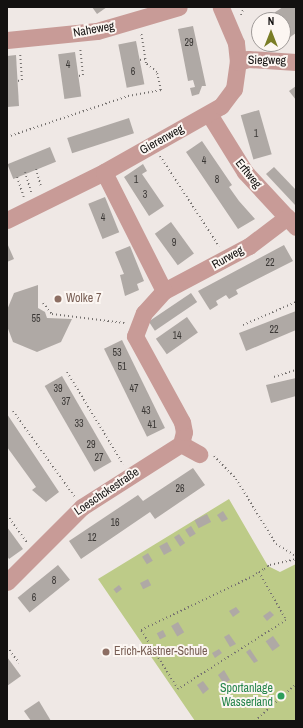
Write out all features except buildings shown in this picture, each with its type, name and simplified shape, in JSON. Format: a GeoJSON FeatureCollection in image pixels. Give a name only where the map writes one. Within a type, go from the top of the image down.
{"type":"FeatureCollection","features":[{"type":"Feature","properties":{"kind":"street","name":"Naheweg"},"geometry":{"type":"LineString","coordinates":[[14,40],[78,34],[139,21],[179,7]]}},
{"type":"Feature","properties":{"kind":"street","name":"Gierenweg"},"geometry":{"type":"LineString","coordinates":[[7,220],[104,172],[209,114],[234,88],[238,62],[236,43],[221,7]]}},
{"type":"Feature","properties":{"kind":"street","name":"Siegweg"},"geometry":{"type":"LineString","coordinates":[[238,62],[248,59],[296,62]]}},
{"type":"Feature","properties":{"kind":"street","name":"Erftweg"},"geometry":{"type":"LineString","coordinates":[[209,114],[245,172],[291,222]]}},
{"type":"Feature","properties":{"kind":"street"},"geometry":{"type":"LineString","coordinates":[[104,172],[164,291]]}},
{"type":"Feature","properties":{"kind":"street","name":"Rurweg"},"geometry":{"type":"LineString","coordinates":[[136,327],[149,306],[164,291],[228,259],[266,234],[291,222]]}},
{"type":"Feature","properties":{"kind":"street"},"geometry":{"type":"LineString","coordinates":[[136,327],[135,336],[182,422],[184,432],[181,444],[199,454]]}},
{"type":"Feature","properties":{"kind":"street","name":"Loeschckestraße"},"geometry":{"type":"LineString","coordinates":[[7,582],[82,506],[181,444]]}},
{"type":"Feature","properties":{"kind":"path"},"geometry":{"type":"LineString","coordinates":[[7,137],[128,96],[160,90],[157,72],[145,59],[139,21]]}},
{"type":"Feature","properties":{"kind":"path"},"geometry":{"type":"LineString","coordinates":[[78,34],[83,75],[79,76]]}},
{"type":"Feature","properties":{"kind":"path"},"geometry":{"type":"LineString","coordinates":[[14,40],[22,80],[18,81]]}},
{"type":"Feature","properties":{"kind":"path"},"geometry":{"type":"LineString","coordinates":[[140,60],[145,59]]}},
{"type":"Feature","properties":{"kind":"path"},"geometry":{"type":"LineString","coordinates":[[152,145],[228,259]]}},
{"type":"Feature","properties":{"kind":"path"},"geometry":{"type":"LineString","coordinates":[[36,169],[37,206]]}},
{"type":"Feature","properties":{"kind":"path"},"geometry":{"type":"LineString","coordinates":[[25,172],[37,206]]}},
{"type":"Feature","properties":{"kind":"path"},"geometry":{"type":"LineString","coordinates":[[17,177],[37,206]]}},
{"type":"Feature","properties":{"kind":"path"},"geometry":{"type":"LineString","coordinates":[[243,325],[296,302]]}},
{"type":"Feature","properties":{"kind":"path"},"geometry":{"type":"LineString","coordinates":[[43,303],[52,314],[108,319],[136,327]]}},
{"type":"Feature","properties":{"kind":"path"},"geometry":{"type":"LineString","coordinates":[[274,377],[296,370]]}},
{"type":"Feature","properties":{"kind":"path"},"geometry":{"type":"LineString","coordinates":[[67,372],[130,476]]}},
{"type":"Feature","properties":{"kind":"path"},"geometry":{"type":"LineString","coordinates":[[13,411],[82,506]]}},
{"type":"Feature","properties":{"kind":"path"},"geometry":{"type":"LineString","coordinates":[[199,454],[210,454],[219,458],[236,479],[276,544],[282,550],[296,556]]}},
{"type":"Feature","properties":{"kind":"path"},"geometry":{"type":"LineString","coordinates":[[7,515],[34,554]]}},
{"type":"Feature","properties":{"kind":"path"},"geometry":{"type":"LineString","coordinates":[[259,572],[286,620],[178,689],[141,630],[259,572],[270,565],[296,559]]}},
{"type":"Feature","properties":{"kind":"path"},"geometry":{"type":"LineString","coordinates":[[7,647],[20,663]]}},
{"type":"Feature","properties":{"kind":"path"},"geometry":{"type":"LineString","coordinates":[[255,721],[296,684]]}},
{"type":"Feature","properties":{"kind":"green space"},"geometry":{"type":"Polygon","coordinates":[[[229,499],[268,566],[280,572],[296,564],[296,721],[195,721],[98,579],[229,499]]]}},
{"type":"Feature","properties":{"kind":"place","name":"Wolke 7"},"geometry":{"type":"Point","coordinates":[58,299]}},
{"type":"Feature","properties":{"kind":"place","name":"Erich-Kästner-Schule"},"geometry":{"type":"Point","coordinates":[106,652]}},
{"type":"Feature","properties":{"kind":"place","name":"Sportanlage Wasserland"},"geometry":{"type":"Point","coordinates":[281,696]}}]}
